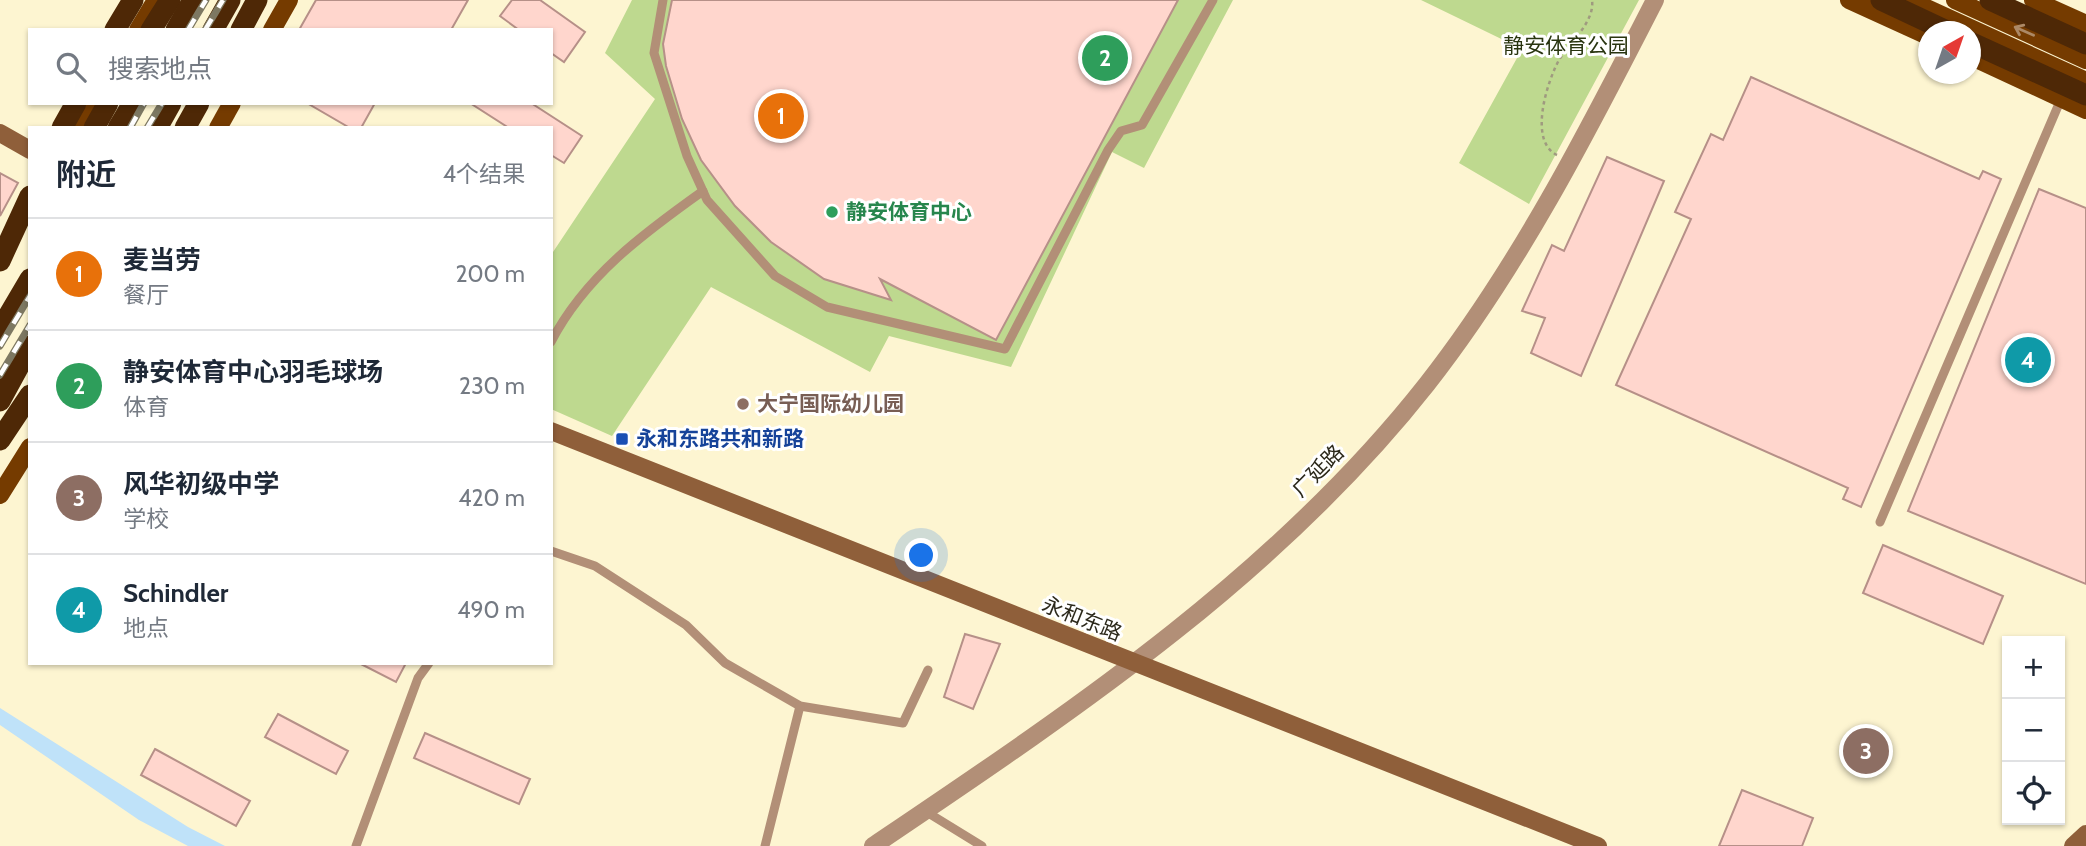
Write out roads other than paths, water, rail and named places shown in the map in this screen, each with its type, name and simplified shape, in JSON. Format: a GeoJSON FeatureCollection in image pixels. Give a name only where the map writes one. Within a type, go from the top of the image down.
{"type":"FeatureCollection","features":[{"type":"Feature","properties":{"kind":"highway"},"geometry":{"type":"LineString","coordinates":[[116,28],[133,0]]}},
{"type":"Feature","properties":{"kind":"highway"},"geometry":{"type":"LineString","coordinates":[[152,28],[170,0]]}},
{"type":"Feature","properties":{"kind":"highway"},"geometry":{"type":"LineString","coordinates":[[177,28],[193,0]]}},
{"type":"Feature","properties":{"kind":"highway"},"geometry":{"type":"LineString","coordinates":[[214,28],[230,0]]}},
{"type":"Feature","properties":{"kind":"highway"},"geometry":{"type":"LineString","coordinates":[[242,28],[254,0]]}},
{"type":"Feature","properties":{"kind":"highway"},"geometry":{"type":"LineString","coordinates":[[1881,0],[1926,21]]}},
{"type":"Feature","properties":{"kind":"highway"},"geometry":{"type":"LineString","coordinates":[[1990,0],[2086,44]]}},
{"type":"Feature","properties":{"kind":"highway"},"geometry":{"type":"LineString","coordinates":[[1981,46],[2086,95]]}},
{"type":"Feature","properties":{"kind":"highway"},"geometry":{"type":"LineString","coordinates":[[63,126],[75,105]]}},
{"type":"Feature","properties":{"kind":"highway"},"geometry":{"type":"LineString","coordinates":[[95,126],[107,105]]}},
{"type":"Feature","properties":{"kind":"highway"},"geometry":{"type":"LineString","coordinates":[[119,126],[131,105]]}},
{"type":"Feature","properties":{"kind":"highway"},"geometry":{"type":"LineString","coordinates":[[158,126],[170,105]]}},
{"type":"Feature","properties":{"kind":"highway"},"geometry":{"type":"LineString","coordinates":[[186,126],[198,105]]}},
{"type":"Feature","properties":{"kind":"highway"},"geometry":{"type":"LineString","coordinates":[[0,261],[28,200]]}},
{"type":"Feature","properties":{"kind":"highway"},"geometry":{"type":"LineString","coordinates":[[18,300],[28,271]]}},
{"type":"Feature","properties":{"kind":"highway"},"geometry":{"type":"LineString","coordinates":[[0,330],[28,282]]}},
{"type":"Feature","properties":{"kind":"highway"},"geometry":{"type":"LineString","coordinates":[[0,401],[28,350]]}},
{"type":"Feature","properties":{"kind":"highway"},"geometry":{"type":"LineString","coordinates":[[0,438],[28,398]]}},
{"type":"Feature","properties":{"kind":"main road"},"geometry":{"type":"LineString","coordinates":[[139,28],[156,0]]}},
{"type":"Feature","properties":{"kind":"main road"},"geometry":{"type":"LineString","coordinates":[[169,28],[186,0]]}},
{"type":"Feature","properties":{"kind":"main road"},"geometry":{"type":"LineString","coordinates":[[235,28],[254,0]]}},
{"type":"Feature","properties":{"kind":"main road"},"geometry":{"type":"LineString","coordinates":[[273,28],[289,0]]}},
{"type":"Feature","properties":{"kind":"main road"},"geometry":{"type":"LineString","coordinates":[[1849,0],[1918,31]]}},
{"type":"Feature","properties":{"kind":"main road"},"geometry":{"type":"LineString","coordinates":[[1909,0],[2086,81]]}},
{"type":"Feature","properties":{"kind":"main road"},"geometry":{"type":"LineString","coordinates":[[1955,0],[2086,60]]}},
{"type":"Feature","properties":{"kind":"main road"},"geometry":{"type":"LineString","coordinates":[[2033,0],[2086,24]]}},
{"type":"Feature","properties":{"kind":"main road"},"geometry":{"type":"LineString","coordinates":[[1981,60],[2086,110]]}},
{"type":"Feature","properties":{"kind":"main road"},"geometry":{"type":"LineString","coordinates":[[82,126],[94,105]]}},
{"type":"Feature","properties":{"kind":"main road"},"geometry":{"type":"LineString","coordinates":[[111,126],[123,105]]}},
{"type":"Feature","properties":{"kind":"main road"},"geometry":{"type":"LineString","coordinates":[[177,126],[190,105]]}},
{"type":"Feature","properties":{"kind":"main road"},"geometry":{"type":"LineString","coordinates":[[219,126],[231,105]]}},
{"type":"Feature","properties":{"kind":"main road"},"geometry":{"type":"LineString","coordinates":[[0,275],[28,224]]}},
{"type":"Feature","properties":{"kind":"main road"},"geometry":{"type":"LineString","coordinates":[[0,319],[28,269]]}},
{"type":"Feature","properties":{"kind":"main road"},"geometry":{"type":"LineString","coordinates":[[0,438],[28,386]]}},
{"type":"Feature","properties":{"kind":"main road"},"geometry":{"type":"LineString","coordinates":[[0,495],[28,450]]}},
{"type":"Feature","properties":{"kind":"street","name":"广延路"},"geometry":{"type":"LineString","coordinates":[[873,846],[1136,664],[1265,556],[1357,466],[1418,394],[1477,313],[1569,161],[1656,0]]}},
{"type":"Feature","properties":{"kind":"street"},"geometry":{"type":"LineString","coordinates":[[0,133],[28,149]]}},
{"type":"Feature","properties":{"kind":"street","name":"永和东路"},"geometry":{"type":"LineString","coordinates":[[553,432],[1598,846]]}},
{"type":"Feature","properties":{"kind":"street"},"geometry":{"type":"LineString","coordinates":[[2073,846],[2086,834]]}},
{"type":"Feature","properties":{"kind":"lane"},"geometry":{"type":"LineString","coordinates":[[663,0],[654,52],[687,156],[703,191],[744,244],[775,276],[827,307],[1005,349],[1108,150],[1121,131],[1142,125],[1213,0]]}},
{"type":"Feature","properties":{"kind":"lane"},"geometry":{"type":"LineString","coordinates":[[1880,522],[2062,99]]}},
{"type":"Feature","properties":{"kind":"lane"},"geometry":{"type":"LineString","coordinates":[[553,338],[598,275],[639,236],[703,191]]}},
{"type":"Feature","properties":{"kind":"lane"},"geometry":{"type":"LineString","coordinates":[[553,552],[594,566],[686,625],[725,663],[800,706],[903,723],[928,670]]}},
{"type":"Feature","properties":{"kind":"lane"},"geometry":{"type":"LineString","coordinates":[[356,846],[418,678],[428,665]]}},
{"type":"Feature","properties":{"kind":"lane"},"geometry":{"type":"LineString","coordinates":[[765,846],[800,706]]}},
{"type":"Feature","properties":{"kind":"lane"},"geometry":{"type":"LineString","coordinates":[[925,811],[982,846]]}},
{"type":"Feature","properties":{"kind":"water"},"geometry":{"type":"Polygon","coordinates":[[[0,708],[188,827],[225,846],[188,846],[139,820],[0,725],[0,708]]]}},
{"type":"Feature","properties":{"kind":"railway"},"geometry":{"type":"LineString","coordinates":[[189,28],[206,0]]}},
{"type":"Feature","properties":{"kind":"railway"},"geometry":{"type":"LineString","coordinates":[[206,28],[223,0]]}},
{"type":"Feature","properties":{"kind":"railway"},"geometry":{"type":"LineString","coordinates":[[131,126],[143,105]]}},
{"type":"Feature","properties":{"kind":"railway"},"geometry":{"type":"LineString","coordinates":[[148,126],[161,105]]}},
{"type":"Feature","properties":{"kind":"railway"},"geometry":{"type":"LineString","coordinates":[[0,346],[28,299]]}},
{"type":"Feature","properties":{"kind":"railway"},"geometry":{"type":"LineString","coordinates":[[0,375],[28,328]]}},
{"type":"Feature","properties":{"kind":"place","name":"静安体育中心羽毛球场"},"geometry":{"type":"Point","coordinates":[1105,58]}},
{"type":"Feature","properties":{"kind":"place","name":"麦当劳"},"geometry":{"type":"Point","coordinates":[781,116]}},
{"type":"Feature","properties":{"kind":"place","name":"静安体育中心"},"geometry":{"type":"Point","coordinates":[832,212]}},
{"type":"Feature","properties":{"kind":"place","name":"Schindler"},"geometry":{"type":"Point","coordinates":[2028,360]}},
{"type":"Feature","properties":{"kind":"place","name":"大宁国际幼儿园"},"geometry":{"type":"Point","coordinates":[743,404]}},
{"type":"Feature","properties":{"kind":"place","name":"永和东路共和新路"},"geometry":{"type":"Point","coordinates":[622,439]}},
{"type":"Feature","properties":{"kind":"place","name":"风华初级中学"},"geometry":{"type":"Point","coordinates":[1866,751]}},
{"type":"Feature","properties":{"kind":"park label","name":"静安体育公园"},"geometry":{"type":"Point","coordinates":[1566,46]}}]}
